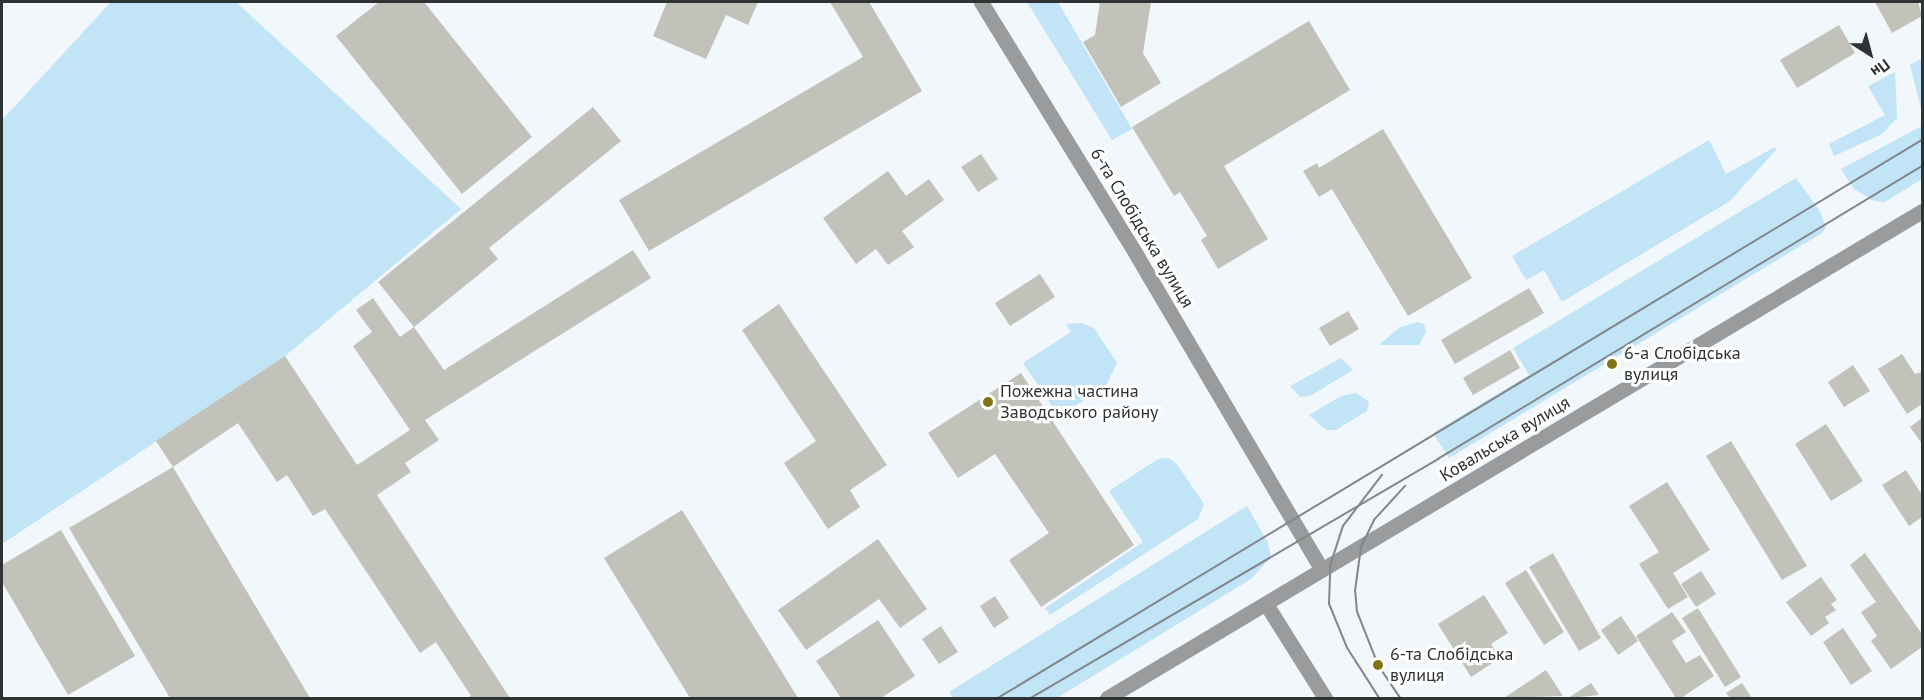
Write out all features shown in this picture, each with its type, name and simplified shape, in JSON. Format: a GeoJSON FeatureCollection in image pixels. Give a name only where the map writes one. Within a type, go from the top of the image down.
{"type":"FeatureCollection","features":[{"type":"Feature","properties":{"kind":"street","name":"6-та Слобідська вулиця"},"geometry":{"type":"LineString","coordinates":[[981,2],[1137,256],[1322,570]]}},
{"type":"Feature","properties":{"kind":"street","name":"Ковальська вулиця"},"geometry":{"type":"LineString","coordinates":[[1107,699],[1923,211]]}},
{"type":"Feature","properties":{"kind":"street"},"geometry":{"type":"LineString","coordinates":[[1266,604],[1325,699]]}},
{"type":"Feature","properties":{"kind":"shaded area"},"geometry":{"type":"Polygon","coordinates":[[[111,2],[236,2],[461,209],[285,356],[2,544],[2,120],[111,2]]]}},
{"type":"Feature","properties":{"kind":"shaded area"},"geometry":{"type":"Polygon","coordinates":[[[1027,2],[1058,2],[1132,129],[1112,140],[1027,2]]]}},
{"type":"Feature","properties":{"kind":"shaded area"},"geometry":{"type":"Polygon","coordinates":[[[1922,58],[1922,112],[1910,65],[1922,58]]]}},
{"type":"Feature","properties":{"kind":"shaded area"},"geometry":{"type":"Polygon","coordinates":[[[1895,72],[1897,118],[1882,134],[1834,156],[1829,144],[1885,115],[1868,86],[1895,72]]]}},
{"type":"Feature","properties":{"kind":"shaded area"},"geometry":{"type":"Polygon","coordinates":[[[1922,126],[1922,179],[1885,202],[1874,201],[1854,189],[1841,169],[1922,126]]]}},
{"type":"Feature","properties":{"kind":"shaded area"},"geometry":{"type":"Polygon","coordinates":[[[1709,140],[1726,174],[1775,147],[1776,150],[1730,201],[1562,302],[1544,270],[1526,280],[1512,256],[1709,140]]]}},
{"type":"Feature","properties":{"kind":"shaded area"},"geometry":{"type":"Polygon","coordinates":[[[1796,178],[1820,211],[1826,227],[1822,233],[1449,458],[1433,433],[1529,375],[1513,348],[1796,178]]]}},
{"type":"Feature","properties":{"kind":"shaded area"},"geometry":{"type":"Polygon","coordinates":[[[1417,322],[1424,324],[1426,332],[1419,345],[1379,345],[1399,328],[1417,322]]]}},
{"type":"Feature","properties":{"kind":"shaded area"},"geometry":{"type":"Polygon","coordinates":[[[1081,323],[1094,328],[1117,363],[1105,387],[1059,416],[1023,363],[1071,332],[1066,324],[1081,323]]]}},
{"type":"Feature","properties":{"kind":"shaded area"},"geometry":{"type":"Polygon","coordinates":[[[1341,358],[1353,370],[1310,396],[1300,397],[1290,386],[1341,358]]]}},
{"type":"Feature","properties":{"kind":"shaded area"},"geometry":{"type":"Polygon","coordinates":[[[1356,393],[1369,402],[1367,411],[1336,430],[1326,430],[1309,415],[1341,396],[1356,393]]]}},
{"type":"Feature","properties":{"kind":"shaded area"},"geometry":{"type":"Polygon","coordinates":[[[1168,458],[1176,463],[1204,504],[1198,519],[1050,615],[1045,608],[1143,542],[1109,491],[1158,459],[1168,458]]]}},
{"type":"Feature","properties":{"kind":"shaded area"},"geometry":{"type":"Polygon","coordinates":[[[1247,506],[1268,543],[1271,557],[1251,579],[1057,698],[953,698],[949,692],[1247,506]]]}},
{"type":"Feature","properties":{"kind":"building"},"geometry":{"type":"Polygon","coordinates":[[[379,2],[424,2],[532,137],[462,194],[336,36],[379,2]]]}},
{"type":"Feature","properties":{"kind":"building"},"geometry":{"type":"Polygon","coordinates":[[[667,2],[758,2],[748,25],[726,15],[706,59],[653,36],[667,2]]]}},
{"type":"Feature","properties":{"kind":"building"},"geometry":{"type":"Polygon","coordinates":[[[830,2],[869,2],[922,91],[649,251],[619,200],[863,57],[830,2]]]}},
{"type":"Feature","properties":{"kind":"building"},"geometry":{"type":"Polygon","coordinates":[[[1100,2],[1151,2],[1143,53],[1161,83],[1121,107],[1083,42],[1095,35],[1100,2]]]}},
{"type":"Feature","properties":{"kind":"building"},"geometry":{"type":"Polygon","coordinates":[[[1875,2],[1918,2],[1922,16],[1892,33],[1875,2]]]}},
{"type":"Feature","properties":{"kind":"building"},"geometry":{"type":"Polygon","coordinates":[[[1309,21],[1350,90],[1224,166],[1268,239],[1218,269],[1201,240],[1207,236],[1180,192],[1174,196],[1132,127],[1309,21]]]}},
{"type":"Feature","properties":{"kind":"building"},"geometry":{"type":"Polygon","coordinates":[[[1839,25],[1855,53],[1797,88],[1780,60],[1839,25]]]}},
{"type":"Feature","properties":{"kind":"building"},"geometry":{"type":"Polygon","coordinates":[[[593,107],[621,141],[489,248],[498,259],[414,327],[378,282],[593,107]]]}},
{"type":"Feature","properties":{"kind":"building"},"geometry":{"type":"Polygon","coordinates":[[[1383,129],[1472,278],[1408,316],[1332,189],[1319,197],[1303,171],[1317,163],[1319,168],[1383,129]]]}},
{"type":"Feature","properties":{"kind":"building"},"geometry":{"type":"Polygon","coordinates":[[[981,154],[998,179],[978,192],[961,167],[981,154]]]}},
{"type":"Feature","properties":{"kind":"building"},"geometry":{"type":"Polygon","coordinates":[[[888,171],[906,196],[929,179],[944,200],[902,231],[914,247],[888,265],[876,249],[856,264],[823,218],[888,171]]]}},
{"type":"Feature","properties":{"kind":"building"},"geometry":{"type":"Polygon","coordinates":[[[633,250],[651,278],[425,420],[439,440],[405,463],[411,472],[377,495],[510,698],[467,698],[471,696],[436,642],[420,653],[325,509],[313,516],[287,475],[277,482],[238,423],[173,467],[156,441],[285,356],[357,465],[410,430],[353,346],[372,332],[356,310],[373,298],[400,337],[414,327],[444,370],[633,250]]]}},
{"type":"Feature","properties":{"kind":"building"},"geometry":{"type":"Polygon","coordinates":[[[1040,274],[1055,297],[1010,326],[995,303],[1040,274]]]}},
{"type":"Feature","properties":{"kind":"building"},"geometry":{"type":"Polygon","coordinates":[[[1529,288],[1544,313],[1455,364],[1441,340],[1529,288]]]}},
{"type":"Feature","properties":{"kind":"building"},"geometry":{"type":"Polygon","coordinates":[[[779,304],[887,465],[850,490],[860,507],[828,529],[784,463],[816,441],[742,330],[779,304]]]}},
{"type":"Feature","properties":{"kind":"building"},"geometry":{"type":"Polygon","coordinates":[[[1348,311],[1359,329],[1330,346],[1319,328],[1348,311]]]}},
{"type":"Feature","properties":{"kind":"building"},"geometry":{"type":"Polygon","coordinates":[[[1510,350],[1520,368],[1473,395],[1463,378],[1510,350]]]}},
{"type":"Feature","properties":{"kind":"building"},"geometry":{"type":"Polygon","coordinates":[[[1902,354],[1915,374],[1922,372],[1922,404],[1907,414],[1878,369],[1902,354]]]}},
{"type":"Feature","properties":{"kind":"building"},"geometry":{"type":"Polygon","coordinates":[[[1853,365],[1870,391],[1844,407],[1828,382],[1853,365]]]}},
{"type":"Feature","properties":{"kind":"building","name":"Пожежна частина Заводського району"},"geometry":{"type":"Polygon","coordinates":[[[1021,373],[1134,545],[1041,607],[1009,560],[1049,533],[995,454],[958,478],[928,433],[1021,373]]]}},
{"type":"Feature","properties":{"kind":"building"},"geometry":{"type":"Polygon","coordinates":[[[1922,418],[1922,444],[1910,427],[1922,418]]]}},
{"type":"Feature","properties":{"kind":"building"},"geometry":{"type":"Polygon","coordinates":[[[1826,424],[1863,481],[1831,501],[1795,444],[1826,424]]]}},
{"type":"Feature","properties":{"kind":"building"},"geometry":{"type":"Polygon","coordinates":[[[1731,441],[1807,566],[1782,580],[1706,456],[1731,441]]]}},
{"type":"Feature","properties":{"kind":"building"},"geometry":{"type":"Polygon","coordinates":[[[173,467],[310,698],[170,698],[69,528],[173,467]]]}},
{"type":"Feature","properties":{"kind":"building"},"geometry":{"type":"Polygon","coordinates":[[[1906,470],[1922,495],[1922,517],[1909,526],[1882,485],[1906,470]]]}},
{"type":"Feature","properties":{"kind":"building"},"geometry":{"type":"Polygon","coordinates":[[[1667,482],[1710,550],[1673,573],[1688,597],[1668,609],[1639,564],[1659,552],[1629,506],[1667,482]]]}},
{"type":"Feature","properties":{"kind":"building"},"geometry":{"type":"Polygon","coordinates":[[[682,510],[798,698],[690,698],[604,558],[682,510]]]}},
{"type":"Feature","properties":{"kind":"building"},"geometry":{"type":"Polygon","coordinates":[[[61,530],[135,656],[68,695],[2,582],[2,565],[61,530]]]}},
{"type":"Feature","properties":{"kind":"building"},"geometry":{"type":"Polygon","coordinates":[[[878,539],[927,609],[900,628],[879,599],[806,650],[778,610],[878,539]]]}},
{"type":"Feature","properties":{"kind":"building"},"geometry":{"type":"Polygon","coordinates":[[[1553,553],[1601,638],[1579,651],[1529,567],[1553,553]]]}},
{"type":"Feature","properties":{"kind":"building"},"geometry":{"type":"Polygon","coordinates":[[[1865,553],[1922,634],[1922,647],[1891,669],[1871,641],[1877,636],[1861,612],[1876,602],[1850,565],[1865,553]]]}},
{"type":"Feature","properties":{"kind":"building"},"geometry":{"type":"Polygon","coordinates":[[[1526,570],[1564,632],[1544,645],[1505,583],[1526,570]]]}},
{"type":"Feature","properties":{"kind":"building"},"geometry":{"type":"Polygon","coordinates":[[[1701,571],[1716,594],[1696,607],[1681,584],[1701,571]]]}},
{"type":"Feature","properties":{"kind":"building"},"geometry":{"type":"Polygon","coordinates":[[[1821,577],[1837,600],[1831,604],[1836,610],[1825,617],[1829,623],[1811,636],[1786,602],[1821,577]]]}},
{"type":"Feature","properties":{"kind":"building"},"geometry":{"type":"Polygon","coordinates":[[[1484,595],[1508,633],[1491,644],[1500,658],[1471,677],[1438,624],[1484,595]]]}},
{"type":"Feature","properties":{"kind":"building"},"geometry":{"type":"Polygon","coordinates":[[[995,596],[1009,618],[994,628],[980,606],[995,596]]]}},
{"type":"Feature","properties":{"kind":"building"},"geometry":{"type":"Polygon","coordinates":[[[1698,608],[1741,677],[1725,687],[1682,618],[1698,608]]]}},
{"type":"Feature","properties":{"kind":"building"},"geometry":{"type":"Polygon","coordinates":[[[1672,612],[1686,632],[1672,641],[1686,663],[1700,655],[1714,676],[1681,698],[1676,698],[1636,636],[1672,612]]]}},
{"type":"Feature","properties":{"kind":"building"},"geometry":{"type":"Polygon","coordinates":[[[1621,616],[1638,641],[1618,655],[1601,630],[1621,616]]]}},
{"type":"Feature","properties":{"kind":"building"},"geometry":{"type":"Polygon","coordinates":[[[878,620],[915,676],[881,698],[841,698],[816,661],[878,620]]]}},
{"type":"Feature","properties":{"kind":"building"},"geometry":{"type":"Polygon","coordinates":[[[941,626],[958,652],[939,664],[922,639],[941,626]]]}},
{"type":"Feature","properties":{"kind":"building"},"geometry":{"type":"Polygon","coordinates":[[[1843,628],[1872,671],[1851,685],[1823,642],[1843,628]]]}},
{"type":"Feature","properties":{"kind":"building"},"geometry":{"type":"Polygon","coordinates":[[[1546,670],[1563,696],[1504,698],[1546,670]]]}},
{"type":"Feature","properties":{"kind":"building"},"geometry":{"type":"Polygon","coordinates":[[[1591,683],[1599,695],[1568,698],[1591,683]]]}},
{"type":"Feature","properties":{"kind":"building"},"geometry":{"type":"Polygon","coordinates":[[[1742,683],[1752,698],[1730,698],[1726,693],[1742,683]]]}},
{"type":"Feature","properties":{"kind":"tram line"},"geometry":{"type":"LineString","coordinates":[[998,698],[1922,140]]}},
{"type":"Feature","properties":{"kind":"tram line"},"geometry":{"type":"LineString","coordinates":[[1031,698],[1438,459],[1922,166]]}},
{"type":"Feature","properties":{"kind":"tram line"},"geometry":{"type":"LineString","coordinates":[[1379,698],[1347,648],[1329,604],[1330,566],[1343,526],[1382,475]]}},
{"type":"Feature","properties":{"kind":"tram line"},"geometry":{"type":"LineString","coordinates":[[1400,698],[1378,665],[1357,612],[1355,591],[1361,547],[1374,520],[1405,486]]}},
{"type":"Feature","properties":{"kind":"place","name":"6-а Слобідська вулиця"},"geometry":{"type":"Point","coordinates":[1612,364]}},
{"type":"Feature","properties":{"kind":"place","name":"Пожежна частина Заводського району"},"geometry":{"type":"Point","coordinates":[988,402]}},
{"type":"Feature","properties":{"kind":"place","name":"6-та Слобідська вулиця"},"geometry":{"type":"Point","coordinates":[1378,665]}}]}
